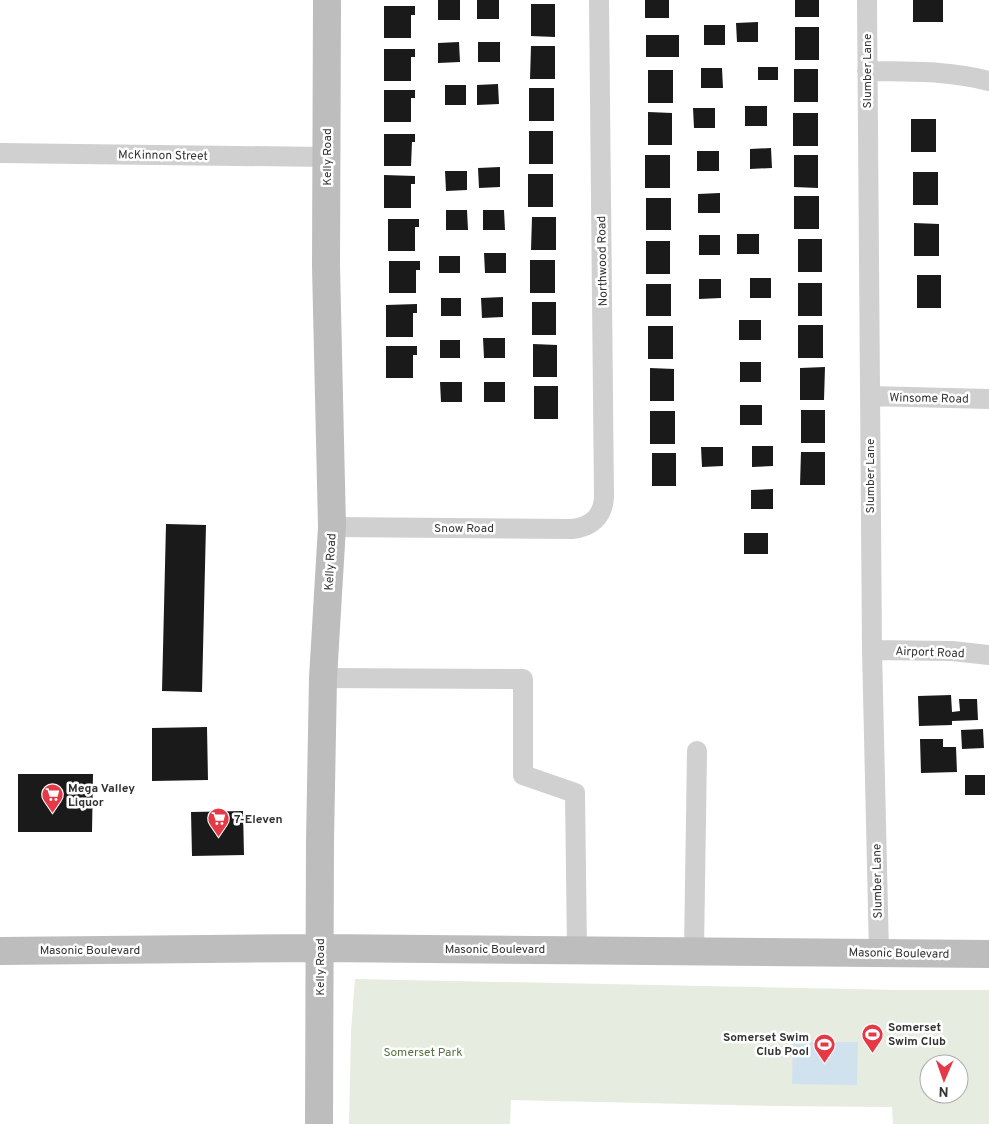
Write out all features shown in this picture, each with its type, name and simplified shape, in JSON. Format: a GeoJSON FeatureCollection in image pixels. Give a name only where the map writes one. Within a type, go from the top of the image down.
{"type":"FeatureCollection","features":[{"type":"Feature","properties":{"kind":"street","name":"Kelly Road"},"geometry":{"type":"LineString","coordinates":[[319,1124],[323,678],[332,527],[326,266],[327,0]]}},
{"type":"Feature","properties":{"kind":"street","name":"Northwood Road"},"geometry":{"type":"LineString","coordinates":[[594,520],[599,514],[604,497],[599,0]]}},
{"type":"Feature","properties":{"kind":"street","name":"Slumber Lane"},"geometry":{"type":"LineString","coordinates":[[867,0],[872,650],[878,953]]}},
{"type":"Feature","properties":{"kind":"street"},"geometry":{"type":"LineString","coordinates":[[867,71],[939,72],[989,81]]}},
{"type":"Feature","properties":{"kind":"street","name":"McKinnon Street"},"geometry":{"type":"LineString","coordinates":[[0,153],[327,157]]}},
{"type":"Feature","properties":{"kind":"street","name":"Winsome Road"},"geometry":{"type":"LineString","coordinates":[[870,396],[989,399]]}},
{"type":"Feature","properties":{"kind":"street","name":"Snow Road"},"geometry":{"type":"LineString","coordinates":[[332,527],[572,529],[581,528],[594,520]]}},
{"type":"Feature","properties":{"kind":"street","name":"Airport Road"},"geometry":{"type":"LineString","coordinates":[[872,650],[952,651],[989,655]]}},
{"type":"Feature","properties":{"kind":"street"},"geometry":{"type":"LineString","coordinates":[[323,678],[523,679],[523,775],[575,792],[577,950]]}},
{"type":"Feature","properties":{"kind":"street"},"geometry":{"type":"LineString","coordinates":[[694,951],[697,751]]}},
{"type":"Feature","properties":{"kind":"street","name":"Masonic Boulevard"},"geometry":{"type":"LineString","coordinates":[[0,951],[320,948],[989,954]]}},
{"type":"Feature","properties":{"kind":"green space","name":"Somerset Park"},"geometry":{"type":"Polygon","coordinates":[[[355,979],[899,990],[989,990],[989,1124],[893,1124],[892,1107],[511,1100],[510,1124],[349,1124],[351,1032],[355,979]]]}},
{"type":"Feature","properties":{"kind":"water","name":"Somerset Swim Club Pool"},"geometry":{"type":"Polygon","coordinates":[[[793,1042],[858,1042],[857,1085],[792,1084],[793,1042]]]}},
{"type":"Feature","properties":{"kind":"building"},"geometry":{"type":"Polygon","coordinates":[[[438,0],[460,0],[460,20],[438,20],[438,0]]]}},
{"type":"Feature","properties":{"kind":"building"},"geometry":{"type":"Polygon","coordinates":[[[477,0],[499,0],[499,19],[477,19],[477,0]]]}},
{"type":"Feature","properties":{"kind":"building"},"geometry":{"type":"Polygon","coordinates":[[[645,0],[669,0],[669,18],[645,18],[645,0]]]}},
{"type":"Feature","properties":{"kind":"building"},"geometry":{"type":"Polygon","coordinates":[[[795,0],[819,0],[819,17],[795,17],[795,0]]]}},
{"type":"Feature","properties":{"kind":"building"},"geometry":{"type":"Polygon","coordinates":[[[913,0],[943,0],[943,22],[913,22],[913,0]]]}},
{"type":"Feature","properties":{"kind":"building"},"geometry":{"type":"Polygon","coordinates":[[[531,4],[555,4],[555,37],[531,36],[531,4]]]}},
{"type":"Feature","properties":{"kind":"building"},"geometry":{"type":"Polygon","coordinates":[[[384,6],[415,6],[415,15],[411,15],[411,38],[384,38],[384,6]]]}},
{"type":"Feature","properties":{"kind":"building"},"geometry":{"type":"Polygon","coordinates":[[[758,22],[758,42],[737,42],[736,23],[758,22]]]}},
{"type":"Feature","properties":{"kind":"building"},"geometry":{"type":"Polygon","coordinates":[[[704,25],[725,25],[725,45],[704,45],[704,25]]]}},
{"type":"Feature","properties":{"kind":"building"},"geometry":{"type":"Polygon","coordinates":[[[795,27],[819,27],[819,60],[795,60],[795,27]]]}},
{"type":"Feature","properties":{"kind":"building"},"geometry":{"type":"Polygon","coordinates":[[[646,35],[679,35],[679,57],[646,57],[646,35]]]}},
{"type":"Feature","properties":{"kind":"building"},"geometry":{"type":"Polygon","coordinates":[[[459,42],[460,62],[438,63],[438,43],[459,42]]]}},
{"type":"Feature","properties":{"kind":"building"},"geometry":{"type":"Polygon","coordinates":[[[478,42],[500,42],[500,62],[478,62],[478,42]]]}},
{"type":"Feature","properties":{"kind":"building"},"geometry":{"type":"Polygon","coordinates":[[[531,46],[555,46],[555,79],[530,79],[531,46]]]}},
{"type":"Feature","properties":{"kind":"building"},"geometry":{"type":"Polygon","coordinates":[[[384,49],[415,49],[415,57],[411,57],[411,81],[384,81],[384,49]]]}},
{"type":"Feature","properties":{"kind":"building"},"geometry":{"type":"Polygon","coordinates":[[[758,67],[778,67],[778,80],[758,80],[758,67]]]}},
{"type":"Feature","properties":{"kind":"building"},"geometry":{"type":"Polygon","coordinates":[[[701,68],[722,68],[723,88],[701,88],[701,68]]]}},
{"type":"Feature","properties":{"kind":"building"},"geometry":{"type":"Polygon","coordinates":[[[794,69],[818,69],[818,102],[794,102],[794,69]]]}},
{"type":"Feature","properties":{"kind":"building"},"geometry":{"type":"Polygon","coordinates":[[[648,70],[673,70],[673,103],[648,103],[648,70]]]}},
{"type":"Feature","properties":{"kind":"building"},"geometry":{"type":"Polygon","coordinates":[[[498,84],[499,104],[477,105],[477,85],[498,84]]]}},
{"type":"Feature","properties":{"kind":"building"},"geometry":{"type":"Polygon","coordinates":[[[445,85],[466,85],[466,105],[445,105],[445,85]]]}},
{"type":"Feature","properties":{"kind":"building"},"geometry":{"type":"Polygon","coordinates":[[[529,88],[554,88],[554,121],[529,121],[529,88]]]}},
{"type":"Feature","properties":{"kind":"building"},"geometry":{"type":"Polygon","coordinates":[[[384,90],[415,90],[415,98],[411,98],[411,122],[384,122],[384,90]]]}},
{"type":"Feature","properties":{"kind":"building"},"geometry":{"type":"Polygon","coordinates":[[[745,106],[767,106],[767,126],[745,126],[745,106]]]}},
{"type":"Feature","properties":{"kind":"building"},"geometry":{"type":"Polygon","coordinates":[[[693,108],[715,108],[715,128],[694,128],[693,108]]]}},
{"type":"Feature","properties":{"kind":"building"},"geometry":{"type":"Polygon","coordinates":[[[648,112],[672,113],[672,145],[648,145],[648,112]]]}},
{"type":"Feature","properties":{"kind":"building"},"geometry":{"type":"Polygon","coordinates":[[[793,113],[818,113],[818,146],[793,146],[793,113]]]}},
{"type":"Feature","properties":{"kind":"building"},"geometry":{"type":"Polygon","coordinates":[[[911,119],[936,119],[936,152],[911,152],[911,119]]]}},
{"type":"Feature","properties":{"kind":"building"},"geometry":{"type":"Polygon","coordinates":[[[529,131],[553,131],[553,164],[529,164],[529,131]]]}},
{"type":"Feature","properties":{"kind":"building"},"geometry":{"type":"Polygon","coordinates":[[[384,134],[415,134],[415,142],[412,142],[411,166],[384,166],[384,134]]]}},
{"type":"Feature","properties":{"kind":"building"},"geometry":{"type":"Polygon","coordinates":[[[771,148],[772,168],[750,169],[750,149],[771,148]]]}},
{"type":"Feature","properties":{"kind":"building"},"geometry":{"type":"Polygon","coordinates":[[[697,151],[719,151],[719,171],[697,171],[697,151]]]}},
{"type":"Feature","properties":{"kind":"building"},"geometry":{"type":"Polygon","coordinates":[[[645,155],[670,155],[670,188],[645,188],[645,155]]]}},
{"type":"Feature","properties":{"kind":"building"},"geometry":{"type":"Polygon","coordinates":[[[794,155],[818,155],[818,188],[794,187],[794,155]]]}},
{"type":"Feature","properties":{"kind":"building"},"geometry":{"type":"Polygon","coordinates":[[[500,167],[500,187],[479,188],[478,168],[500,167]]]}},
{"type":"Feature","properties":{"kind":"building"},"geometry":{"type":"Polygon","coordinates":[[[445,171],[467,171],[467,190],[446,191],[445,171]]]}},
{"type":"Feature","properties":{"kind":"building"},"geometry":{"type":"Polygon","coordinates":[[[913,172],[938,172],[938,205],[913,205],[913,172]]]}},
{"type":"Feature","properties":{"kind":"building"},"geometry":{"type":"Polygon","coordinates":[[[528,174],[553,174],[553,207],[528,207],[528,174]]]}},
{"type":"Feature","properties":{"kind":"building"},"geometry":{"type":"Polygon","coordinates":[[[384,175],[415,176],[415,184],[411,184],[411,208],[384,208],[384,175]]]}},
{"type":"Feature","properties":{"kind":"building"},"geometry":{"type":"Polygon","coordinates":[[[720,193],[720,213],[698,213],[698,194],[720,193]]]}},
{"type":"Feature","properties":{"kind":"building"},"geometry":{"type":"Polygon","coordinates":[[[794,196],[819,196],[819,229],[794,229],[794,196]]]}},
{"type":"Feature","properties":{"kind":"building"},"geometry":{"type":"Polygon","coordinates":[[[646,198],[671,198],[671,230],[646,230],[646,198]]]}},
{"type":"Feature","properties":{"kind":"building"},"geometry":{"type":"Polygon","coordinates":[[[446,210],[467,210],[468,230],[446,230],[446,210]]]}},
{"type":"Feature","properties":{"kind":"building"},"geometry":{"type":"Polygon","coordinates":[[[483,210],[504,210],[505,230],[483,230],[483,210]]]}},
{"type":"Feature","properties":{"kind":"building"},"geometry":{"type":"Polygon","coordinates":[[[532,217],[556,217],[556,250],[531,250],[532,217]]]}},
{"type":"Feature","properties":{"kind":"building"},"geometry":{"type":"Polygon","coordinates":[[[388,219],[419,219],[419,227],[415,227],[415,251],[388,251],[388,219]]]}},
{"type":"Feature","properties":{"kind":"building"},"geometry":{"type":"Polygon","coordinates":[[[914,223],[939,224],[939,256],[914,256],[914,223]]]}},
{"type":"Feature","properties":{"kind":"building"},"geometry":{"type":"Polygon","coordinates":[[[737,234],[759,234],[759,254],[737,254],[737,234]]]}},
{"type":"Feature","properties":{"kind":"building"},"geometry":{"type":"Polygon","coordinates":[[[699,235],[720,235],[720,255],[699,255],[699,235]]]}},
{"type":"Feature","properties":{"kind":"building"},"geometry":{"type":"Polygon","coordinates":[[[798,239],[822,239],[822,272],[798,272],[798,239]]]}},
{"type":"Feature","properties":{"kind":"building"},"geometry":{"type":"Polygon","coordinates":[[[646,241],[670,241],[670,274],[646,274],[646,241]]]}},
{"type":"Feature","properties":{"kind":"building"},"geometry":{"type":"Polygon","coordinates":[[[484,253],[506,253],[506,273],[485,273],[484,253]]]}},
{"type":"Feature","properties":{"kind":"building"},"geometry":{"type":"Polygon","coordinates":[[[439,256],[460,256],[460,273],[439,273],[439,256]]]}},
{"type":"Feature","properties":{"kind":"building"},"geometry":{"type":"Polygon","coordinates":[[[530,260],[555,260],[555,293],[530,293],[530,260]]]}},
{"type":"Feature","properties":{"kind":"building"},"geometry":{"type":"Polygon","coordinates":[[[389,261],[420,261],[420,270],[416,270],[416,293],[389,293],[389,261]]]}},
{"type":"Feature","properties":{"kind":"building"},"geometry":{"type":"Polygon","coordinates":[[[917,275],[941,275],[941,308],[917,308],[917,275]]]}},
{"type":"Feature","properties":{"kind":"building"},"geometry":{"type":"Polygon","coordinates":[[[750,278],[771,278],[771,298],[750,298],[750,278]]]}},
{"type":"Feature","properties":{"kind":"building"},"geometry":{"type":"Polygon","coordinates":[[[699,279],[721,279],[721,298],[699,299],[699,279]]]}},
{"type":"Feature","properties":{"kind":"building"},"geometry":{"type":"Polygon","coordinates":[[[798,283],[822,283],[822,316],[798,316],[798,283]]]}},
{"type":"Feature","properties":{"kind":"building"},"geometry":{"type":"Polygon","coordinates":[[[646,284],[671,284],[671,316],[646,316],[646,284]]]}},
{"type":"Feature","properties":{"kind":"building"},"geometry":{"type":"Polygon","coordinates":[[[503,297],[503,317],[482,318],[481,298],[503,297]]]}},
{"type":"Feature","properties":{"kind":"building"},"geometry":{"type":"Polygon","coordinates":[[[441,298],[461,298],[461,316],[441,316],[441,298]]]}},
{"type":"Feature","properties":{"kind":"building"},"geometry":{"type":"Polygon","coordinates":[[[532,302],[556,302],[556,335],[532,335],[532,302]]]}},
{"type":"Feature","properties":{"kind":"building"},"geometry":{"type":"Polygon","coordinates":[[[417,304],[417,313],[413,313],[413,337],[386,337],[386,305],[417,304]]]}},
{"type":"Feature","properties":{"kind":"building"},"geometry":{"type":"Polygon","coordinates":[[[739,320],[761,320],[761,340],[739,340],[739,320]]]}},
{"type":"Feature","properties":{"kind":"building"},"geometry":{"type":"Polygon","coordinates":[[[798,325],[823,325],[823,358],[798,358],[798,325]]]}},
{"type":"Feature","properties":{"kind":"building"},"geometry":{"type":"Polygon","coordinates":[[[648,326],[673,326],[673,359],[648,359],[648,326]]]}},
{"type":"Feature","properties":{"kind":"building"},"geometry":{"type":"Polygon","coordinates":[[[483,338],[505,338],[505,358],[484,358],[483,338]]]}},
{"type":"Feature","properties":{"kind":"building"},"geometry":{"type":"Polygon","coordinates":[[[440,340],[460,340],[460,358],[440,358],[440,340]]]}},
{"type":"Feature","properties":{"kind":"building"},"geometry":{"type":"Polygon","coordinates":[[[533,344],[557,345],[557,377],[533,377],[533,344]]]}},
{"type":"Feature","properties":{"kind":"building"},"geometry":{"type":"Polygon","coordinates":[[[386,346],[417,346],[417,355],[413,355],[413,378],[386,378],[386,346]]]}},
{"type":"Feature","properties":{"kind":"building"},"geometry":{"type":"Polygon","coordinates":[[[740,362],[761,362],[761,382],[740,382],[740,362]]]}},
{"type":"Feature","properties":{"kind":"building"},"geometry":{"type":"Polygon","coordinates":[[[825,367],[824,400],[800,400],[800,368],[825,367]]]}},
{"type":"Feature","properties":{"kind":"building"},"geometry":{"type":"Polygon","coordinates":[[[650,368],[674,369],[674,401],[650,401],[650,368]]]}},
{"type":"Feature","properties":{"kind":"building"},"geometry":{"type":"Polygon","coordinates":[[[440,382],[462,382],[462,402],[441,402],[440,382]]]}},
{"type":"Feature","properties":{"kind":"building"},"geometry":{"type":"Polygon","coordinates":[[[484,382],[505,382],[505,402],[484,402],[484,382]]]}},
{"type":"Feature","properties":{"kind":"building"},"geometry":{"type":"Polygon","coordinates":[[[534,386],[558,386],[558,419],[534,419],[534,386]]]}},
{"type":"Feature","properties":{"kind":"building"},"geometry":{"type":"Polygon","coordinates":[[[740,405],[762,405],[762,425],[740,425],[740,405]]]}},
{"type":"Feature","properties":{"kind":"building"},"geometry":{"type":"Polygon","coordinates":[[[801,410],[825,410],[825,443],[801,443],[801,410]]]}},
{"type":"Feature","properties":{"kind":"building"},"geometry":{"type":"Polygon","coordinates":[[[650,411],[675,411],[675,444],[650,444],[650,411]]]}},
{"type":"Feature","properties":{"kind":"building"},"geometry":{"type":"Polygon","coordinates":[[[752,446],[773,446],[773,466],[752,467],[752,446]]]}},
{"type":"Feature","properties":{"kind":"building"},"geometry":{"type":"Polygon","coordinates":[[[701,447],[723,447],[723,466],[702,467],[701,447]]]}},
{"type":"Feature","properties":{"kind":"building"},"geometry":{"type":"Polygon","coordinates":[[[801,452],[825,452],[825,485],[800,485],[801,452]]]}},
{"type":"Feature","properties":{"kind":"building"},"geometry":{"type":"Polygon","coordinates":[[[652,453],[676,453],[676,486],[652,486],[652,453]]]}},
{"type":"Feature","properties":{"kind":"building"},"geometry":{"type":"Polygon","coordinates":[[[773,489],[773,509],[751,509],[751,490],[773,489]]]}},
{"type":"Feature","properties":{"kind":"building"},"geometry":{"type":"Polygon","coordinates":[[[166,524],[206,525],[202,692],[162,691],[166,524]]]}},
{"type":"Feature","properties":{"kind":"building"},"geometry":{"type":"Polygon","coordinates":[[[744,533],[768,533],[768,554],[744,554],[744,533]]]}},
{"type":"Feature","properties":{"kind":"building"},"geometry":{"type":"Polygon","coordinates":[[[951,695],[952,712],[960,711],[959,699],[977,699],[978,720],[952,721],[952,725],[919,726],[918,696],[951,695]]]}},
{"type":"Feature","properties":{"kind":"building"},"geometry":{"type":"Polygon","coordinates":[[[207,727],[208,780],[152,781],[152,728],[207,727]]]}},
{"type":"Feature","properties":{"kind":"building"},"geometry":{"type":"Polygon","coordinates":[[[983,729],[984,748],[962,749],[961,730],[983,729]]]}},
{"type":"Feature","properties":{"kind":"building"},"geometry":{"type":"Polygon","coordinates":[[[920,739],[943,739],[943,747],[956,747],[957,772],[921,773],[920,739]]]}},
{"type":"Feature","properties":{"kind":"building"},"geometry":{"type":"Polygon","coordinates":[[[18,774],[93,774],[92,832],[18,832],[18,774]]]}},
{"type":"Feature","properties":{"kind":"building"},"geometry":{"type":"Polygon","coordinates":[[[965,775],[985,775],[985,795],[965,795],[965,775]]]}},
{"type":"Feature","properties":{"kind":"building"},"geometry":{"type":"Polygon","coordinates":[[[243,811],[244,855],[192,856],[191,812],[243,811]]]}},
{"type":"Feature","properties":{"kind":"place","name":"Mega Valley Liquor"},"geometry":{"type":"Point","coordinates":[52,814]}},
{"type":"Feature","properties":{"kind":"place","name":"7-Eleven"},"geometry":{"type":"Point","coordinates":[218,838]}},
{"type":"Feature","properties":{"kind":"place","name":"Somerset Swim Club"},"geometry":{"type":"Point","coordinates":[872,1053]}},
{"type":"Feature","properties":{"kind":"place","name":"Somerset Swim Club Pool"},"geometry":{"type":"Point","coordinates":[825,1063]}}]}
